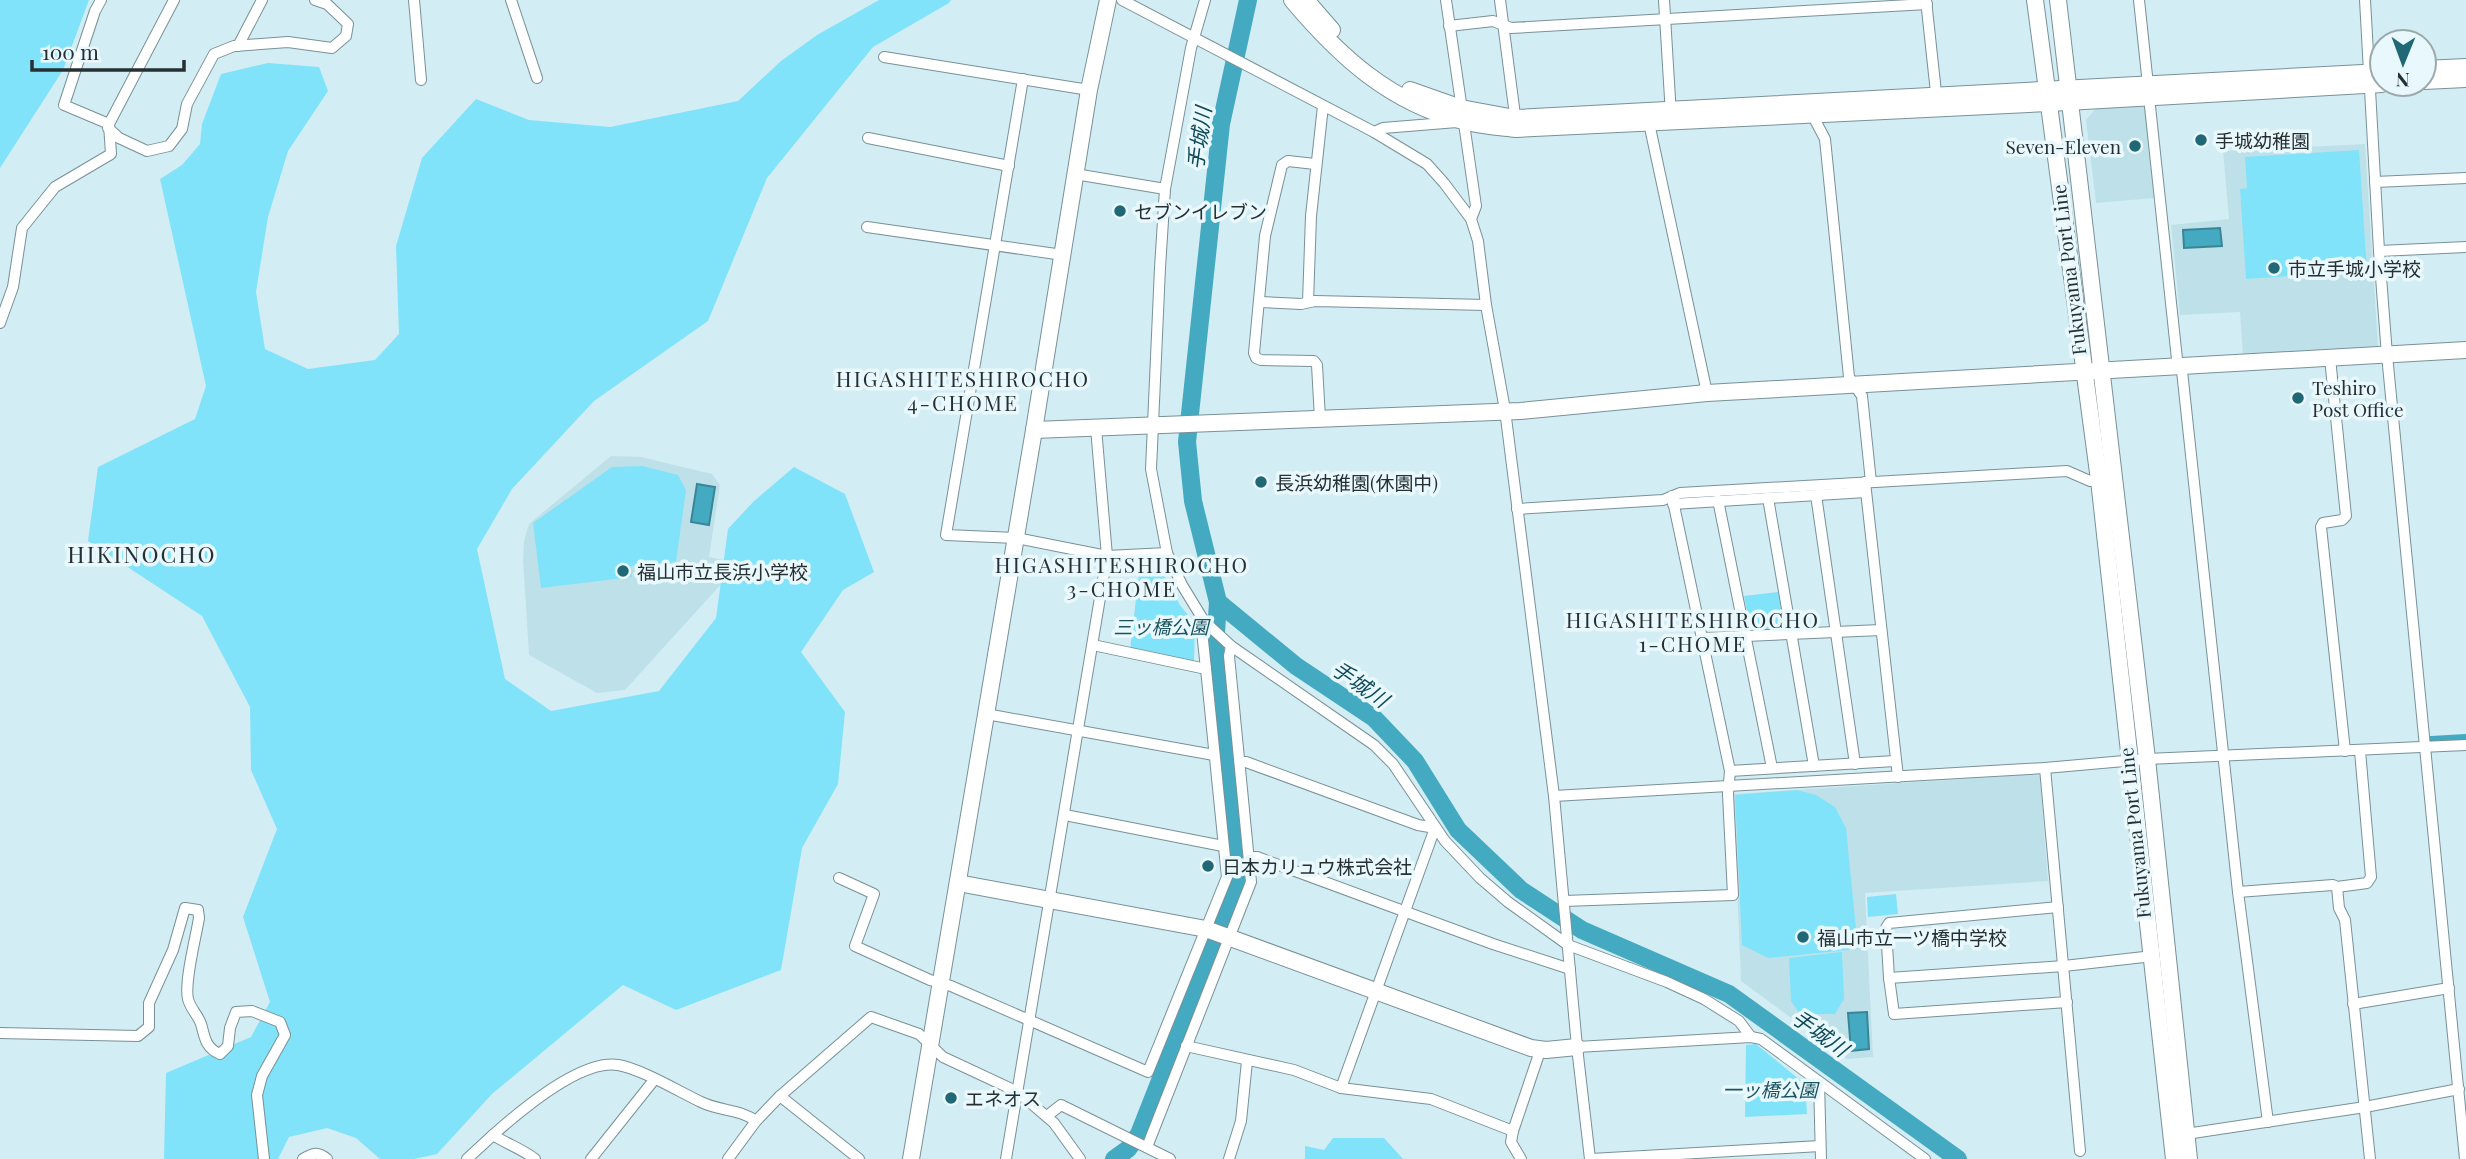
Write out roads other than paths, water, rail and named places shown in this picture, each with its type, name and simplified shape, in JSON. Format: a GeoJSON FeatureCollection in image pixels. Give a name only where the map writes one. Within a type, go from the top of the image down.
{"type":"FeatureCollection","features":[{"type":"Feature","properties":{"kind":"street"},"geometry":{"type":"LineString","coordinates":[[101,0],[64,105],[109,126],[120,138],[147,151],[169,146],[182,129],[187,104],[214,54],[237,46],[288,42],[332,48],[346,36],[348,24],[327,4],[315,0]]}},
{"type":"Feature","properties":{"kind":"street"},"geometry":{"type":"LineString","coordinates":[[0,323],[13,287],[22,228],[55,187],[111,154],[109,126],[174,0]]}},
{"type":"Feature","properties":{"kind":"street"},"geometry":{"type":"LineString","coordinates":[[237,46],[262,0]]}},
{"type":"Feature","properties":{"kind":"street"},"geometry":{"type":"LineString","coordinates":[[414,0],[421,80]]}},
{"type":"Feature","properties":{"kind":"street"},"geometry":{"type":"LineString","coordinates":[[511,0],[537,78]]}},
{"type":"Feature","properties":{"kind":"street"},"geometry":{"type":"LineString","coordinates":[[911,1159],[1089,90],[1108,0]]}},
{"type":"Feature","properties":{"kind":"street"},"geometry":{"type":"LineString","coordinates":[[1122,0],[1374,132],[1427,164],[1471,219],[1478,241],[1486,305],[1505,410],[1554,796],[1577,1047],[1591,1159],[1821,1146]]}},
{"type":"Feature","properties":{"kind":"street"},"geometry":{"type":"LineString","coordinates":[[1205,0],[1177,121],[1165,189],[1151,469],[1158,517],[1167,553],[1182,585],[1205,622],[1228,643],[1374,745],[1393,765],[1435,828],[1480,878],[1508,902],[1567,941],[1704,999],[1739,1021],[1751,1037]]}},
{"type":"Feature","properties":{"kind":"street"},"geometry":{"type":"LineString","coordinates":[[1292,0],[1307,7],[1340,54],[1374,82],[1416,104],[1516,124],[1649,123],[1671,116],[1816,114],[1937,103]]}},
{"type":"Feature","properties":{"kind":"street"},"geometry":{"type":"LineString","coordinates":[[1446,0],[1476,206],[1471,219]]}},
{"type":"Feature","properties":{"kind":"street"},"geometry":{"type":"LineString","coordinates":[[1500,0],[1516,124]]}},
{"type":"Feature","properties":{"kind":"street"},"geometry":{"type":"LineString","coordinates":[[1664,0],[1671,116]]}},
{"type":"Feature","properties":{"kind":"street","name":"Fukuyama Port Line"},"geometry":{"type":"LineString","coordinates":[[2058,0],[2093,370],[2099,480],[2174,1159]]}},
{"type":"Feature","properties":{"kind":"street"},"geometry":{"type":"LineString","coordinates":[[2139,0],[2238,892],[2269,1122]]}},
{"type":"Feature","properties":{"kind":"street"},"geometry":{"type":"LineString","coordinates":[[2365,0],[2369,28]]}},
{"type":"Feature","properties":{"kind":"street"},"geometry":{"type":"LineString","coordinates":[[1450,26],[1493,21],[1511,28],[1926,2],[1937,103]]}},
{"type":"Feature","properties":{"kind":"street","name":"Fukuyama Port Line"},"geometry":{"type":"LineString","coordinates":[[2035,3],[2093,370],[2147,759],[2189,1159]]}},
{"type":"Feature","properties":{"kind":"street"},"geometry":{"type":"LineString","coordinates":[[884,57],[1089,90]]}},
{"type":"Feature","properties":{"kind":"street"},"geometry":{"type":"LineString","coordinates":[[2438,68],[2466,67]]}},
{"type":"Feature","properties":{"kind":"street"},"geometry":{"type":"LineString","coordinates":[[1516,124],[2368,78]]}},
{"type":"Feature","properties":{"kind":"street"},"geometry":{"type":"LineString","coordinates":[[1023,79],[946,535],[1016,538],[1107,556],[1167,553]]}},
{"type":"Feature","properties":{"kind":"street"},"geometry":{"type":"LineString","coordinates":[[2438,80],[2466,79]]}},
{"type":"Feature","properties":{"kind":"street"},"geometry":{"type":"LineString","coordinates":[[2376,98],[2375,182],[2387,355],[2465,1159]]}},
{"type":"Feature","properties":{"kind":"street"},"geometry":{"type":"LineString","coordinates":[[1308,302],[1315,164],[1323,106]]}},
{"type":"Feature","properties":{"kind":"street"},"geometry":{"type":"LineString","coordinates":[[1816,114],[1816,122],[1825,139],[1849,377],[1862,396],[1867,485],[1898,777]]}},
{"type":"Feature","properties":{"kind":"street"},"geometry":{"type":"LineString","coordinates":[[1374,132],[1383,128],[1462,115]]}},
{"type":"Feature","properties":{"kind":"street"},"geometry":{"type":"LineString","coordinates":[[1649,123],[1707,393]]}},
{"type":"Feature","properties":{"kind":"street"},"geometry":{"type":"LineString","coordinates":[[868,138],[1009,166]]}},
{"type":"Feature","properties":{"kind":"street"},"geometry":{"type":"LineString","coordinates":[[1315,164],[1288,161],[1282,165],[1265,236],[1254,353],[1256,358],[1314,361],[1317,365],[1320,419]]}},
{"type":"Feature","properties":{"kind":"street"},"geometry":{"type":"LineString","coordinates":[[1075,174],[1165,189]]}},
{"type":"Feature","properties":{"kind":"street"},"geometry":{"type":"LineString","coordinates":[[2375,182],[2466,178]]}},
{"type":"Feature","properties":{"kind":"street"},"geometry":{"type":"LineString","coordinates":[[867,227],[1063,255]]}},
{"type":"Feature","properties":{"kind":"street"},"geometry":{"type":"LineString","coordinates":[[2379,251],[2466,247]]}},
{"type":"Feature","properties":{"kind":"street"},"geometry":{"type":"LineString","coordinates":[[1260,302],[1486,305]]}},
{"type":"Feature","properties":{"kind":"street"},"geometry":{"type":"LineString","coordinates":[[1034,430],[1520,411],[1707,393],[2466,350]]}},
{"type":"Feature","properties":{"kind":"street"},"geometry":{"type":"LineString","coordinates":[[2330,358],[2346,516],[2342,520],[2323,523],[2321,527],[2345,751]]}},
{"type":"Feature","properties":{"kind":"street"},"geometry":{"type":"LineString","coordinates":[[1006,1159],[1107,556],[1096,428]]}},
{"type":"Feature","properties":{"kind":"street"},"geometry":{"type":"LineString","coordinates":[[1673,500],[1680,493],[1867,485],[2067,471],[2090,481],[2099,480]]}},
{"type":"Feature","properties":{"kind":"street"},"geometry":{"type":"LineString","coordinates":[[1517,509],[1663,500],[1816,495],[1867,485]]}},
{"type":"Feature","properties":{"kind":"street"},"geometry":{"type":"LineString","coordinates":[[1816,495],[1855,764]]}},
{"type":"Feature","properties":{"kind":"street"},"geometry":{"type":"LineString","coordinates":[[1768,498],[1814,766]]}},
{"type":"Feature","properties":{"kind":"street"},"geometry":{"type":"LineString","coordinates":[[1564,904],[1733,895],[1728,794],[1730,771],[1673,500]]}},
{"type":"Feature","properties":{"kind":"street"},"geometry":{"type":"LineString","coordinates":[[1718,500],[1772,768]]}},
{"type":"Feature","properties":{"kind":"street"},"geometry":{"type":"LineString","coordinates":[[1144,1145],[1186,1046],[1218,934],[1227,877],[1202,631],[1205,622]]}},
{"type":"Feature","properties":{"kind":"street"},"geometry":{"type":"LineString","coordinates":[[1702,638],[1881,630]]}},
{"type":"Feature","properties":{"kind":"street"},"geometry":{"type":"LineString","coordinates":[[839,878],[874,894],[855,946],[1148,1072],[1218,934],[1251,881],[1228,643]]}},
{"type":"Feature","properties":{"kind":"street"},"geometry":{"type":"LineString","coordinates":[[1093,645],[1206,669]]}},
{"type":"Feature","properties":{"kind":"street"},"geometry":{"type":"LineString","coordinates":[[986,714],[1214,755]]}},
{"type":"Feature","properties":{"kind":"street"},"geometry":{"type":"LineString","coordinates":[[1554,796],[2045,768],[2129,760],[2466,745]]}},
{"type":"Feature","properties":{"kind":"street"},"geometry":{"type":"LineString","coordinates":[[2238,892],[2367,883],[2371,877],[2360,751]]}},
{"type":"Feature","properties":{"kind":"street"},"geometry":{"type":"LineString","coordinates":[[1730,771],[1895,761]]}},
{"type":"Feature","properties":{"kind":"street"},"geometry":{"type":"LineString","coordinates":[[1240,762],[1418,825],[1435,828]]}},
{"type":"Feature","properties":{"kind":"street"},"geometry":{"type":"LineString","coordinates":[[2045,768],[2080,1151]]}},
{"type":"Feature","properties":{"kind":"street"},"geometry":{"type":"LineString","coordinates":[[1065,815],[1223,846]]}},
{"type":"Feature","properties":{"kind":"street"},"geometry":{"type":"LineString","coordinates":[[1341,1088],[1435,828]]}},
{"type":"Feature","properties":{"kind":"street"},"geometry":{"type":"LineString","coordinates":[[1249,857],[1257,857],[1570,969]]}},
{"type":"Feature","properties":{"kind":"street"},"geometry":{"type":"LineString","coordinates":[[958,883],[1218,934],[1539,1050],[1751,1037],[1760,1040],[1925,1159]]}},
{"type":"Feature","properties":{"kind":"street"},"geometry":{"type":"LineString","coordinates":[[2337,887],[2339,908],[2345,920],[2370,1159]]}},
{"type":"Feature","properties":{"kind":"street"},"geometry":{"type":"LineString","coordinates":[[2058,907],[1889,923],[1886,928],[1889,978],[1894,1014],[2067,1002]]}},
{"type":"Feature","properties":{"kind":"street"},"geometry":{"type":"LineString","coordinates":[[0,1033],[138,1036],[149,1027],[149,1003],[173,950],[185,908],[198,910],[188,1000],[200,1020],[211,1051],[220,1054],[228,1046],[230,1028],[236,1012],[252,1011],[280,1022],[285,1035],[262,1076],[257,1095],[264,1159]]}},
{"type":"Feature","properties":{"kind":"street"},"geometry":{"type":"LineString","coordinates":[[1889,978],[2064,966],[2153,956]]}},
{"type":"Feature","properties":{"kind":"street"},"geometry":{"type":"LineString","coordinates":[[2353,1004],[2449,988]]}},
{"type":"Feature","properties":{"kind":"street"},"geometry":{"type":"LineString","coordinates":[[728,1159],[780,1096],[871,1017],[919,1034],[943,1057],[1018,1092],[1047,1116],[1080,1159]]}},
{"type":"Feature","properties":{"kind":"street"},"geometry":{"type":"LineString","coordinates":[[1186,1046],[1294,1070],[1341,1088],[1431,1099],[1513,1130]]}},
{"type":"Feature","properties":{"kind":"street"},"geometry":{"type":"LineString","coordinates":[[1521,1159],[1511,1142],[1539,1050]]}},
{"type":"Feature","properties":{"kind":"street"},"geometry":{"type":"LineString","coordinates":[[1229,1159],[1241,1121],[1247,1061]]}},
{"type":"Feature","properties":{"kind":"street"},"geometry":{"type":"LineString","coordinates":[[467,1159],[536,1100],[568,1078],[606,1065],[618,1065],[707,1105],[748,1115],[757,1121]]}},
{"type":"Feature","properties":{"kind":"street"},"geometry":{"type":"LineString","coordinates":[[592,1159],[654,1080]]}},
{"type":"Feature","properties":{"kind":"street"},"geometry":{"type":"LineString","coordinates":[[1819,1082],[1821,1159]]}},
{"type":"Feature","properties":{"kind":"street"},"geometry":{"type":"LineString","coordinates":[[2186,1134],[2365,1107],[2459,1089]]}},
{"type":"Feature","properties":{"kind":"street"},"geometry":{"type":"LineString","coordinates":[[780,1096],[859,1159]]}},
{"type":"Feature","properties":{"kind":"street"},"geometry":{"type":"LineString","coordinates":[[1047,1116],[1061,1105],[1170,1159]]}},
{"type":"Feature","properties":{"kind":"street"},"geometry":{"type":"LineString","coordinates":[[493,1135],[514,1148],[522,1149],[535,1159]]}},
{"type":"Feature","properties":{"kind":"street"},"geometry":{"type":"LineString","coordinates":[[303,1159],[312,1153],[321,1154],[327,1159]]}},
{"type":"Feature","properties":{"kind":"waterway","name":"手城川"},"geometry":{"type":"LineString","coordinates":[[1114,1159],[1128,1149],[1139,1134],[1240,878],[1215,648],[1218,602],[1193,501],[1187,442],[1221,124],[1248,0]]}},
{"type":"Feature","properties":{"kind":"waterway","name":"手城川"},"geometry":{"type":"LineString","coordinates":[[1218,602],[1296,666],[1374,718],[1415,761],[1458,830],[1521,890],[1582,930],[1729,994],[1958,1159]]}},
{"type":"Feature","properties":{"kind":"waterway"},"geometry":{"type":"LineString","coordinates":[[2431,741],[2466,739]]}},
{"type":"Feature","properties":{"kind":"place","name":"手城幼稚園"},"geometry":{"type":"Point","coordinates":[2201,140]}},
{"type":"Feature","properties":{"kind":"place","name":"Seven-Eleven"},"geometry":{"type":"Point","coordinates":[2135,146]}},
{"type":"Feature","properties":{"kind":"place","name":"セブンイレブン"},"geometry":{"type":"Point","coordinates":[1120,211]}},
{"type":"Feature","properties":{"kind":"place","name":"市立手城小学校"},"geometry":{"type":"Point","coordinates":[2274,268]}},
{"type":"Feature","properties":{"kind":"place","name":"Teshiro Post Office"},"geometry":{"type":"Point","coordinates":[2298,398]}},
{"type":"Feature","properties":{"kind":"place","name":"長浜幼稚園(休園中)"},"geometry":{"type":"Point","coordinates":[1261,482]}},
{"type":"Feature","properties":{"kind":"place","name":"福山市立長浜小学校"},"geometry":{"type":"Point","coordinates":[623,571]}},
{"type":"Feature","properties":{"kind":"place","name":"日本カリュウ株式会社"},"geometry":{"type":"Point","coordinates":[1208,866]}},
{"type":"Feature","properties":{"kind":"place","name":"福山市立一ツ橋中学校"},"geometry":{"type":"Point","coordinates":[1803,937]}},
{"type":"Feature","properties":{"kind":"place","name":"エネオス"},"geometry":{"type":"Point","coordinates":[951,1098]}},
{"type":"Feature","properties":{"kind":"district","name":"HIGASHITESHIROCHO 4-CHOME"},"geometry":{"type":"Point","coordinates":[963,390]}},
{"type":"Feature","properties":{"kind":"district","name":"HIKINOCHO"},"geometry":{"type":"Point","coordinates":[142,553]}},
{"type":"Feature","properties":{"kind":"district","name":"HIGASHITESHIROCHO 3-CHOME"},"geometry":{"type":"Point","coordinates":[1122,576]}},
{"type":"Feature","properties":{"kind":"district","name":"HIGASHITESHIROCHO 1-CHOME"},"geometry":{"type":"Point","coordinates":[1693,631]}},
{"type":"Feature","properties":{"kind":"park label","name":"三ッ橋公園"},"geometry":{"type":"Point","coordinates":[1161,626]}},
{"type":"Feature","properties":{"kind":"park label","name":"一ッ橋公園"},"geometry":{"type":"Point","coordinates":[1770,1089]}}]}
